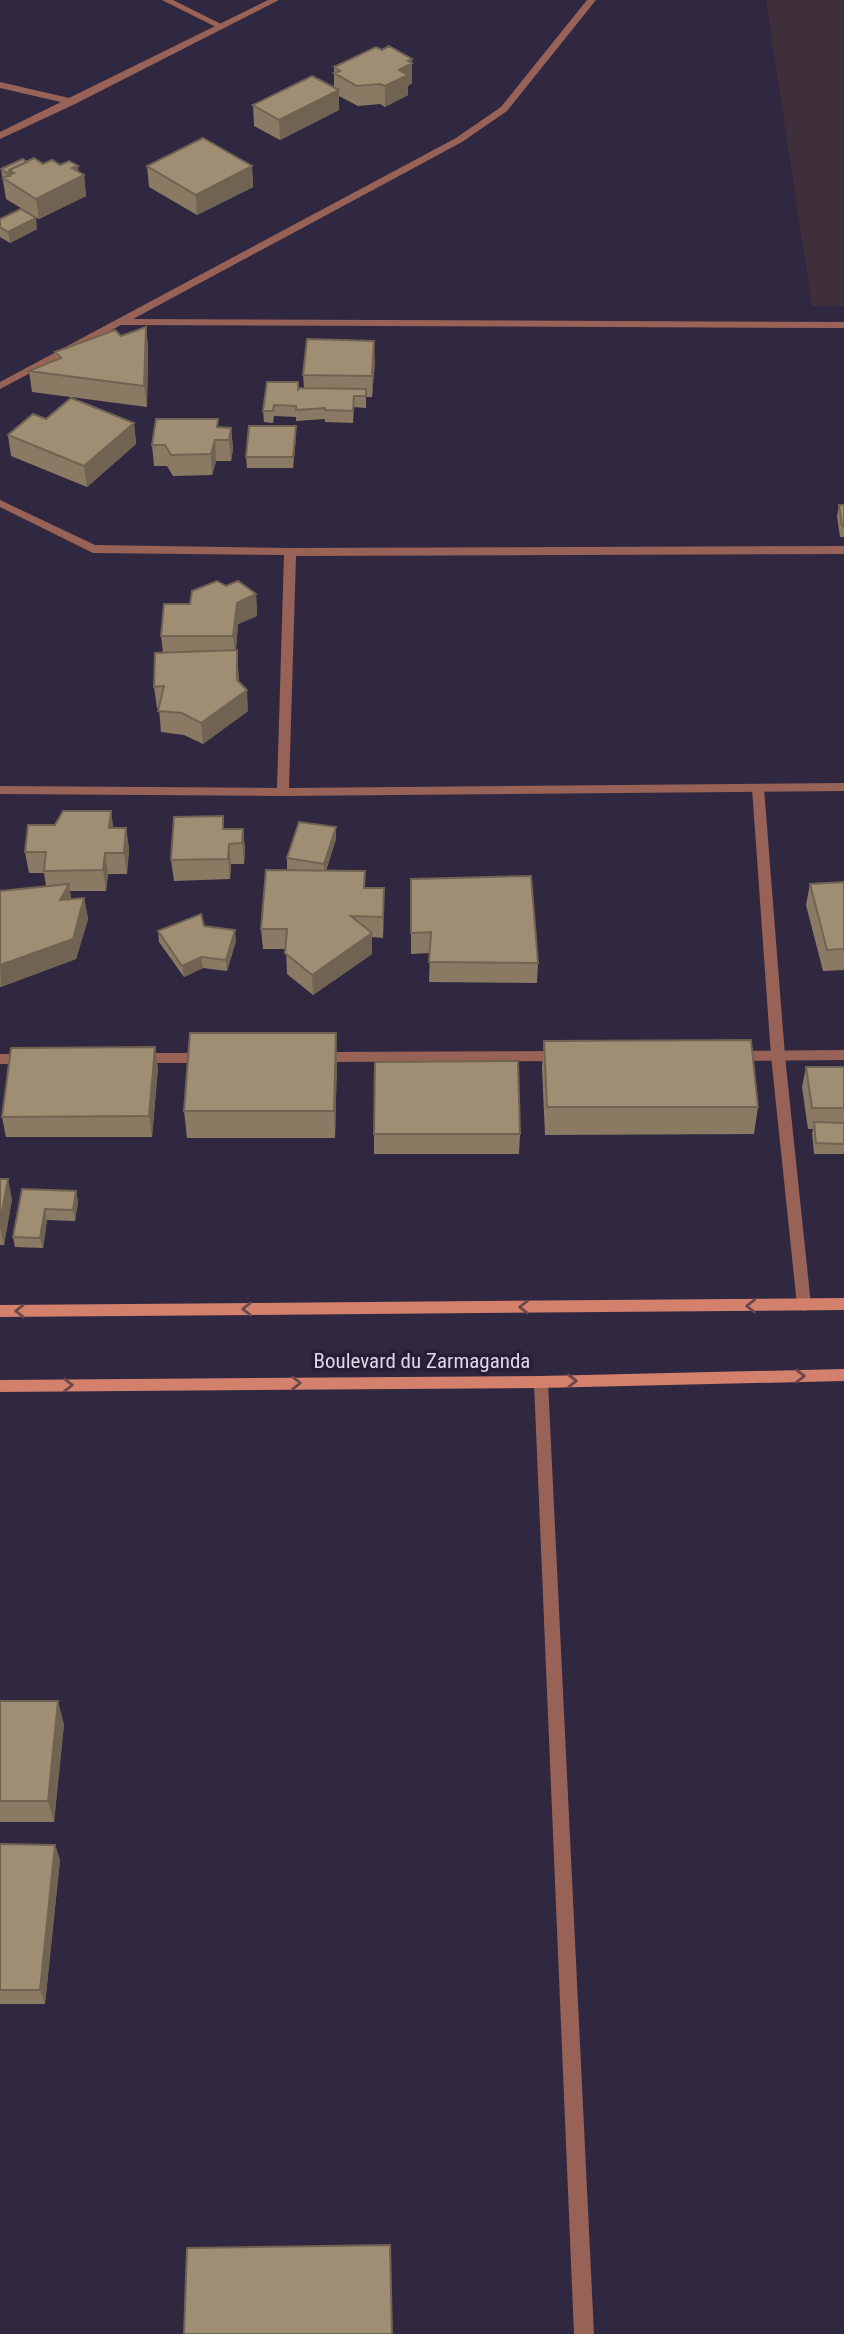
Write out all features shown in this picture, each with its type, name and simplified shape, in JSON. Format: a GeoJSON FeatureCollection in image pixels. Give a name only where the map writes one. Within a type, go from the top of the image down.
{"type":"FeatureCollection","features":[{"type":"Feature","properties":{"kind":"main road"},"geometry":{"type":"LineString","coordinates":[[0,1311],[844,1304]]}},
{"type":"Feature","properties":{"kind":"main road","name":"Boulevard du Zarmaganda"},"geometry":{"type":"LineString","coordinates":[[0,1386],[541,1382],[844,1375]]}},
{"type":"Feature","properties":{"kind":"street"},"geometry":{"type":"LineString","coordinates":[[166,0],[223,27]]}},
{"type":"Feature","properties":{"kind":"street"},"geometry":{"type":"LineString","coordinates":[[0,136],[275,0]]}},
{"type":"Feature","properties":{"kind":"street"},"geometry":{"type":"LineString","coordinates":[[0,386],[459,140],[504,109],[592,0]]}},
{"type":"Feature","properties":{"kind":"street"},"geometry":{"type":"LineString","coordinates":[[0,85],[72,102]]}},
{"type":"Feature","properties":{"kind":"street"},"geometry":{"type":"LineString","coordinates":[[119,322],[844,325]]}},
{"type":"Feature","properties":{"kind":"street"},"geometry":{"type":"LineString","coordinates":[[0,503],[93,549],[290,552],[844,550]]}},
{"type":"Feature","properties":{"kind":"street"},"geometry":{"type":"LineString","coordinates":[[283,792],[290,552]]}},
{"type":"Feature","properties":{"kind":"street"},"geometry":{"type":"LineString","coordinates":[[0,790],[283,792],[844,787]]}},
{"type":"Feature","properties":{"kind":"street"},"geometry":{"type":"LineString","coordinates":[[758,788],[778,1056],[804,1305]]}},
{"type":"Feature","properties":{"kind":"street"},"geometry":{"type":"LineString","coordinates":[[723,1056],[844,1055]]}},
{"type":"Feature","properties":{"kind":"street"},"geometry":{"type":"LineString","coordinates":[[306,1058],[570,1056]]}},
{"type":"Feature","properties":{"kind":"street"},"geometry":{"type":"LineString","coordinates":[[125,1058],[222,1058]]}},
{"type":"Feature","properties":{"kind":"street"},"geometry":{"type":"LineString","coordinates":[[0,1059],[42,1059]]}},
{"type":"Feature","properties":{"kind":"street"},"geometry":{"type":"LineString","coordinates":[[541,1382],[584,2334]]}},
{"type":"Feature","properties":{"kind":"shaded area"},"geometry":{"type":"Polygon","coordinates":[[[766,0],[844,0],[844,306],[812,306],[766,0]]]}},
{"type":"Feature","properties":{"kind":"building"},"geometry":{"type":"Polygon","coordinates":[[[389,46],[412,59],[408,61],[412,63],[399,70],[408,75],[385,86],[357,86],[334,73],[340,71],[334,67],[376,47],[382,50],[389,46]]]}},
{"type":"Feature","properties":{"kind":"building"},"geometry":{"type":"Polygon","coordinates":[[[312,76],[339,90],[279,120],[253,105],[312,76]]]}},
{"type":"Feature","properties":{"kind":"building"},"geometry":{"type":"Polygon","coordinates":[[[203,138],[252,166],[196,195],[147,166],[203,138]]]}},
{"type":"Feature","properties":{"kind":"building"},"geometry":{"type":"Polygon","coordinates":[[[34,158],[43,164],[52,160],[60,165],[69,161],[78,166],[72,168],[84,175],[36,199],[3,178],[14,173],[9,170],[34,158]]]}},
{"type":"Feature","properties":{"kind":"building"},"geometry":{"type":"Polygon","coordinates":[[[23,159],[27,162],[9,170],[10,175],[1,169],[23,159]]]}},
{"type":"Feature","properties":{"kind":"building"},"geometry":{"type":"Polygon","coordinates":[[[21,209],[36,218],[8,232],[0,227],[0,219],[21,209]]]}},
{"type":"Feature","properties":{"kind":"building"},"geometry":{"type":"Polygon","coordinates":[[[146,327],[144,386],[29,371],[61,358],[55,352],[115,330],[121,336],[146,327]]]}},
{"type":"Feature","properties":{"kind":"building"},"geometry":{"type":"Polygon","coordinates":[[[307,339],[374,341],[372,376],[303,375],[307,339]]]}},
{"type":"Feature","properties":{"kind":"building"},"geometry":{"type":"Polygon","coordinates":[[[267,382],[298,382],[298,388],[366,389],[366,396],[354,396],[353,411],[325,408],[296,410],[296,406],[274,405],[273,411],[263,411],[267,382]]]}},
{"type":"Feature","properties":{"kind":"building"},"geometry":{"type":"Polygon","coordinates":[[[71,398],[134,423],[84,466],[8,435],[33,414],[46,419],[71,398]]]}},
{"type":"Feature","properties":{"kind":"building"},"geometry":{"type":"Polygon","coordinates":[[[156,419],[218,419],[217,427],[231,428],[229,440],[215,440],[211,454],[171,455],[165,445],[152,445],[156,419]]]}},
{"type":"Feature","properties":{"kind":"building"},"geometry":{"type":"Polygon","coordinates":[[[249,426],[296,426],[293,457],[246,457],[249,426]]]}},
{"type":"Feature","properties":{"kind":"building"},"geometry":{"type":"Polygon","coordinates":[[[839,505],[844,505],[844,526],[842,526],[839,505]]]}},
{"type":"Feature","properties":{"kind":"building"},"geometry":{"type":"Polygon","coordinates":[[[217,581],[226,586],[238,581],[256,594],[237,603],[233,636],[161,636],[164,604],[190,604],[192,591],[217,581]]]}},
{"type":"Feature","properties":{"kind":"building"},"geometry":{"type":"Polygon","coordinates":[[[237,650],[237,680],[247,690],[201,723],[182,713],[158,711],[164,686],[154,687],[155,653],[237,650]]]}},
{"type":"Feature","properties":{"kind":"building"},"geometry":{"type":"Polygon","coordinates":[[[63,811],[111,811],[109,828],[126,828],[124,853],[105,853],[103,870],[44,871],[46,852],[25,852],[28,825],[55,825],[63,811]]]}},
{"type":"Feature","properties":{"kind":"building"},"geometry":{"type":"Polygon","coordinates":[[[223,816],[223,829],[243,829],[242,843],[229,844],[228,859],[171,860],[174,817],[223,816]]]}},
{"type":"Feature","properties":{"kind":"building"},"geometry":{"type":"Polygon","coordinates":[[[299,822],[336,827],[324,864],[287,858],[299,822]]]}},
{"type":"Feature","properties":{"kind":"building"},"geometry":{"type":"Polygon","coordinates":[[[266,870],[365,871],[364,888],[384,888],[383,917],[351,916],[372,933],[312,975],[285,953],[287,929],[261,929],[266,870]]]}},
{"type":"Feature","properties":{"kind":"building"},"geometry":{"type":"Polygon","coordinates":[[[531,876],[538,963],[429,962],[431,932],[411,933],[411,879],[531,876]]]}},
{"type":"Feature","properties":{"kind":"building"},"geometry":{"type":"Polygon","coordinates":[[[844,882],[844,949],[827,950],[810,884],[844,882]]]}},
{"type":"Feature","properties":{"kind":"building"},"geometry":{"type":"Polygon","coordinates":[[[69,884],[60,900],[84,898],[73,939],[0,965],[0,891],[69,884]]]}},
{"type":"Feature","properties":{"kind":"building"},"geometry":{"type":"Polygon","coordinates":[[[201,914],[204,926],[235,930],[226,960],[201,957],[182,966],[158,931],[201,914]]]}},
{"type":"Feature","properties":{"kind":"building"},"geometry":{"type":"Polygon","coordinates":[[[190,1033],[336,1033],[334,1111],[184,1111],[190,1033]]]}},
{"type":"Feature","properties":{"kind":"building"},"geometry":{"type":"Polygon","coordinates":[[[751,1040],[758,1107],[547,1107],[544,1041],[751,1040]]]}},
{"type":"Feature","properties":{"kind":"building"},"geometry":{"type":"Polygon","coordinates":[[[155,1047],[149,1116],[2,1117],[11,1048],[155,1047]]]}},
{"type":"Feature","properties":{"kind":"building"},"geometry":{"type":"Polygon","coordinates":[[[518,1061],[520,1134],[374,1134],[375,1062],[518,1061]]]}},
{"type":"Feature","properties":{"kind":"building"},"geometry":{"type":"Polygon","coordinates":[[[806,1067],[844,1067],[844,1108],[812,1108],[806,1067]]]}},
{"type":"Feature","properties":{"kind":"building"},"geometry":{"type":"Polygon","coordinates":[[[814,1122],[844,1123],[844,1144],[816,1143],[814,1122]]]}},
{"type":"Feature","properties":{"kind":"building"},"geometry":{"type":"Polygon","coordinates":[[[0,1179],[8,1179],[0,1222],[0,1179]]]}},
{"type":"Feature","properties":{"kind":"building"},"geometry":{"type":"Polygon","coordinates":[[[22,1189],[76,1191],[73,1210],[45,1209],[40,1238],[13,1237],[22,1189]]]}},
{"type":"Feature","properties":{"kind":"building"},"geometry":{"type":"Polygon","coordinates":[[[0,1701],[58,1701],[48,1801],[0,1801],[0,1701]]]}},
{"type":"Feature","properties":{"kind":"building"},"geometry":{"type":"Polygon","coordinates":[[[0,1844],[55,1845],[40,1990],[0,1990],[0,1844]]]}},
{"type":"Feature","properties":{"kind":"building"},"geometry":{"type":"Polygon","coordinates":[[[390,2245],[392,2334],[184,2334],[187,2248],[390,2245]]]}}]}
